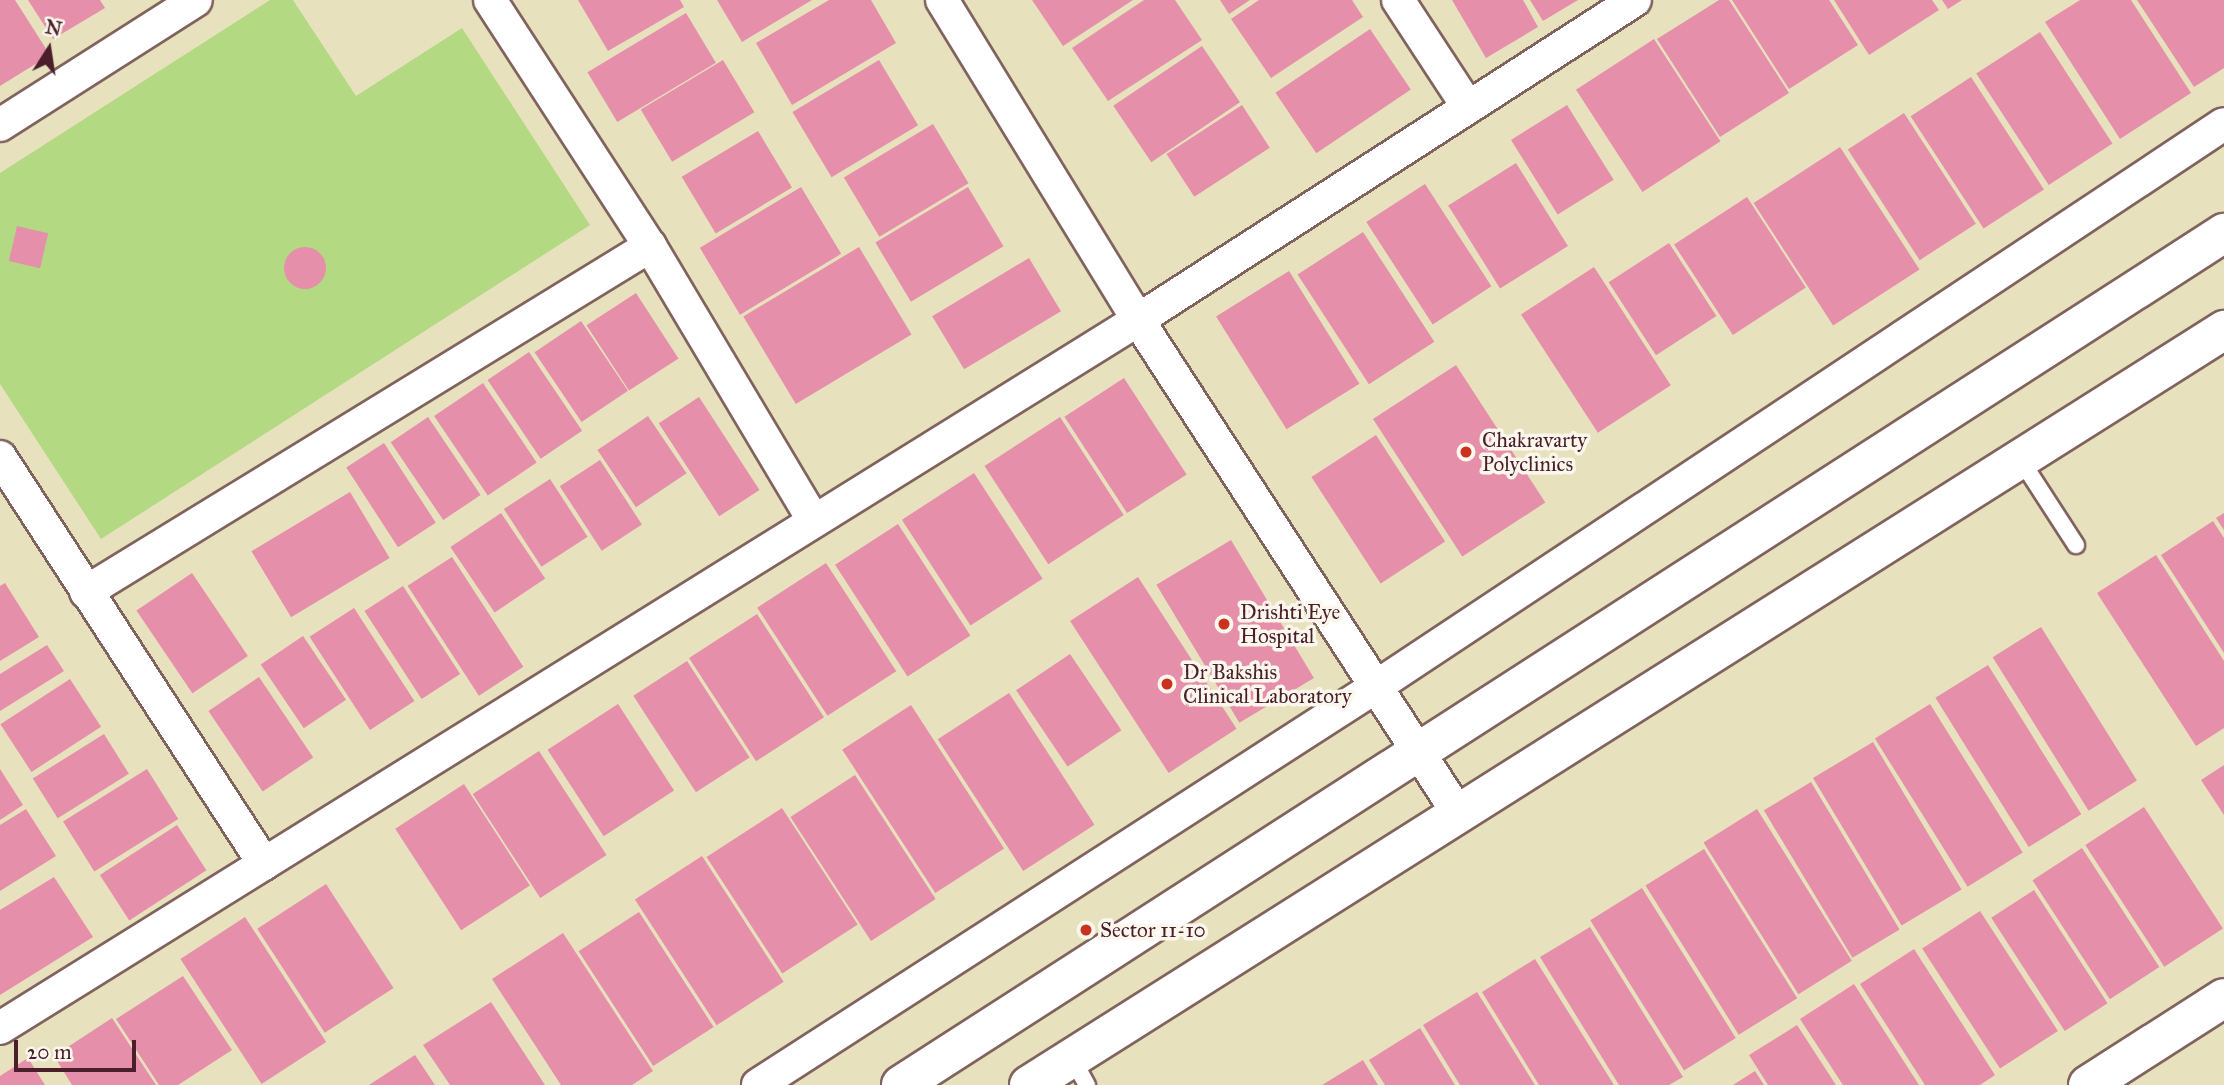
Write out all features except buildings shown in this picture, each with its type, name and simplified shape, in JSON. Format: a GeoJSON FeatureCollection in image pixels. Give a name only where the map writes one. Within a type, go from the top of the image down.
{"type":"FeatureCollection","features":[{"type":"Feature","properties":{"kind":"street"},"geometry":{"type":"LineString","coordinates":[[0,124],[196,0]]}},
{"type":"Feature","properties":{"kind":"street"},"geometry":{"type":"LineString","coordinates":[[490,0],[650,246],[814,521]]}},
{"type":"Feature","properties":{"kind":"street"},"geometry":{"type":"LineString","coordinates":[[942,0],[1138,320],[1458,813]]}},
{"type":"Feature","properties":{"kind":"street"},"geometry":{"type":"LineString","coordinates":[[1398,0],[1468,107]]}},
{"type":"Feature","properties":{"kind":"street"},"geometry":{"type":"LineString","coordinates":[[0,1028],[1138,320],[1635,0]]}},
{"type":"Feature","properties":{"kind":"street"},"geometry":{"type":"LineString","coordinates":[[758,1085],[1377,686],[2224,124]]}},
{"type":"Feature","properties":{"kind":"street"},"geometry":{"type":"LineString","coordinates":[[901,1085],[2224,233]]}},
{"type":"Feature","properties":{"kind":"street"},"geometry":{"type":"LineString","coordinates":[[86,592],[650,246]]}},
{"type":"Feature","properties":{"kind":"street"},"geometry":{"type":"LineString","coordinates":[[1029,1085],[1079,1071],[1458,813],[2224,330]]}},
{"type":"Feature","properties":{"kind":"street"},"geometry":{"type":"LineString","coordinates":[[0,457],[264,864]]}},
{"type":"Feature","properties":{"kind":"street"},"geometry":{"type":"LineString","coordinates":[[2088,1085],[2224,998]]}},
{"type":"Feature","properties":{"kind":"lane"},"geometry":{"type":"LineString","coordinates":[[2019,457],[2076,545]]}},
{"type":"Feature","properties":{"kind":"green space"},"geometry":{"type":"Polygon","coordinates":[[[270,0],[293,0],[356,96],[462,28],[590,225],[101,539],[0,384],[0,173],[270,0]]]}},
{"type":"Feature","properties":{"kind":"place","name":"Chakravarty Polyclinics"},"geometry":{"type":"Point","coordinates":[1466,452]}},
{"type":"Feature","properties":{"kind":"place","name":"Drishti Eye Hospital"},"geometry":{"type":"Point","coordinates":[1224,624]}},
{"type":"Feature","properties":{"kind":"place","name":"Dr Bakshis Clinical Laboratory"},"geometry":{"type":"Point","coordinates":[1167,684]}},
{"type":"Feature","properties":{"kind":"place","name":"Sector 11-10"},"geometry":{"type":"Point","coordinates":[1086,930]}}]}
